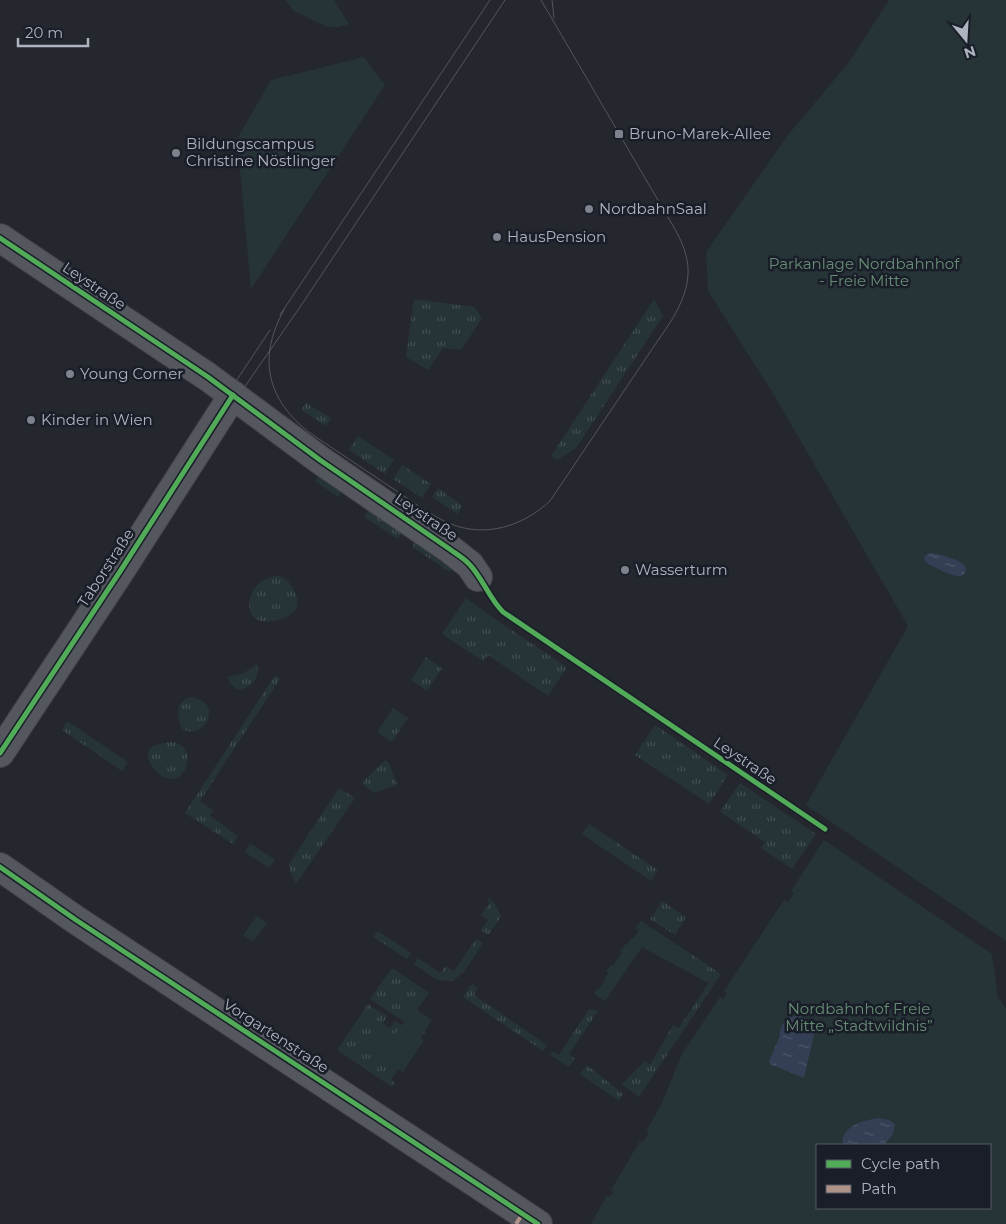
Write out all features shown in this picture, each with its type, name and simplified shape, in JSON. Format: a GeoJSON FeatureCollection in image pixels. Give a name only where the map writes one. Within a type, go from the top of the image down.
{"type":"FeatureCollection","features":[{"type":"Feature","properties":{"kind":"street","name":"Leystraße"},"geometry":{"type":"LineString","coordinates":[[0,238],[208,377],[320,460],[451,550],[470,566],[478,577]]}},
{"type":"Feature","properties":{"kind":"street","name":"Taborstraße"},"geometry":{"type":"LineString","coordinates":[[0,753],[121,570],[233,395]]}},
{"type":"Feature","properties":{"kind":"street","name":"Vorgartenstraße"},"geometry":{"type":"LineString","coordinates":[[0,868],[526,1220]]}},
{"type":"Feature","properties":{"kind":"green space"},"geometry":{"type":"Polygon","coordinates":[[[285,0],[334,0],[349,24],[339,27],[327,27],[294,11],[285,0]]]}},
{"type":"Feature","properties":{"kind":"green space","name":"Parkanlage Nordbahnhof - Freie Mitte"},"geometry":{"type":"Polygon","coordinates":[[[889,0],[1006,0],[1006,941],[806,805],[908,626],[774,395],[708,291],[706,252],[788,135],[849,62],[889,0]]]}},
{"type":"Feature","properties":{"kind":"green space"},"geometry":{"type":"Polygon","coordinates":[[[364,57],[385,85],[251,289],[237,139],[271,80],[364,57]]]}},
{"type":"Feature","properties":{"kind":"green space"},"geometry":{"type":"Polygon","coordinates":[[[414,299],[474,307],[482,318],[461,350],[443,348],[428,370],[406,357],[414,299]]]}},
{"type":"Feature","properties":{"kind":"green space"},"geometry":{"type":"Polygon","coordinates":[[[654,299],[663,316],[576,448],[557,460],[551,456],[654,299]]]}},
{"type":"Feature","properties":{"kind":"green space"},"geometry":{"type":"Polygon","coordinates":[[[306,403],[331,418],[326,426],[301,410],[306,403]]]}},
{"type":"Feature","properties":{"kind":"green space"},"geometry":{"type":"Polygon","coordinates":[[[358,436],[394,460],[385,474],[349,450],[358,436]]]}},
{"type":"Feature","properties":{"kind":"green space"},"geometry":{"type":"Polygon","coordinates":[[[402,465],[431,484],[422,498],[393,479],[402,465]]]}},
{"type":"Feature","properties":{"kind":"green space"},"geometry":{"type":"Polygon","coordinates":[[[320,474],[343,490],[338,497],[315,481],[320,474]]]}},
{"type":"Feature","properties":{"kind":"green space"},"geometry":{"type":"Polygon","coordinates":[[[438,488],[463,506],[457,514],[432,497],[438,488]]]}},
{"type":"Feature","properties":{"kind":"green space"},"geometry":{"type":"Polygon","coordinates":[[[370,508],[404,530],[398,539],[364,517],[370,508]]]}},
{"type":"Feature","properties":{"kind":"green space"},"geometry":{"type":"Polygon","coordinates":[[[417,539],[455,565],[450,572],[412,547],[417,539]]]}},
{"type":"Feature","properties":{"kind":"green space"},"geometry":{"type":"Polygon","coordinates":[[[279,576],[290,584],[296,593],[297,608],[289,616],[278,620],[265,622],[255,618],[250,611],[249,603],[252,593],[267,578],[279,576]]]}},
{"type":"Feature","properties":{"kind":"green space"},"geometry":{"type":"Polygon","coordinates":[[[466,598],[567,667],[548,696],[488,655],[483,661],[442,634],[466,598]]]}},
{"type":"Feature","properties":{"kind":"green space"},"geometry":{"type":"Polygon","coordinates":[[[426,657],[442,668],[427,691],[411,680],[426,657]]]}},
{"type":"Feature","properties":{"kind":"green space"},"geometry":{"type":"Polygon","coordinates":[[[257,664],[258,674],[251,685],[237,689],[231,684],[227,677],[244,673],[257,664]]]}},
{"type":"Feature","properties":{"kind":"green space"},"geometry":{"type":"Polygon","coordinates":[[[275,675],[280,679],[200,801],[213,810],[210,816],[238,836],[233,844],[185,813],[275,675]]]}},
{"type":"Feature","properties":{"kind":"green space"},"geometry":{"type":"Polygon","coordinates":[[[191,697],[202,701],[208,707],[209,714],[203,727],[189,732],[181,728],[178,709],[182,702],[191,697]]]}},
{"type":"Feature","properties":{"kind":"green space"},"geometry":{"type":"Polygon","coordinates":[[[393,708],[408,718],[392,742],[377,732],[393,708]]]}},
{"type":"Feature","properties":{"kind":"green space"},"geometry":{"type":"Polygon","coordinates":[[[67,721],[128,762],[122,771],[62,730],[67,721]]]}},
{"type":"Feature","properties":{"kind":"green space"},"geometry":{"type":"Polygon","coordinates":[[[655,725],[728,775],[709,804],[635,755],[655,725]]]}},
{"type":"Feature","properties":{"kind":"green space"},"geometry":{"type":"Polygon","coordinates":[[[171,742],[185,748],[188,761],[183,773],[172,779],[162,776],[157,772],[149,762],[148,756],[152,747],[161,743],[171,742]]]}},
{"type":"Feature","properties":{"kind":"green space"},"geometry":{"type":"Polygon","coordinates":[[[385,760],[389,763],[397,784],[374,793],[363,783],[385,760]]]}},
{"type":"Feature","properties":{"kind":"green space"},"geometry":{"type":"Polygon","coordinates":[[[740,783],[816,834],[792,869],[761,848],[765,842],[720,812],[740,783]]]}},
{"type":"Feature","properties":{"kind":"green space"},"geometry":{"type":"Polygon","coordinates":[[[339,788],[355,798],[296,884],[290,872],[289,864],[339,788]]]}},
{"type":"Feature","properties":{"kind":"green space"},"geometry":{"type":"Polygon","coordinates":[[[589,824],[658,870],[651,881],[582,834],[589,824]]]}},
{"type":"Feature","properties":{"kind":"green space","name":"Nordbahnhof Freie Mitte „Stadtwildnis”"},"geometry":{"type":"Polygon","coordinates":[[[824,840],[992,954],[998,996],[1006,1009],[1006,1224],[591,1224],[607,1195],[610,1197],[614,1192],[611,1190],[640,1141],[643,1142],[649,1133],[646,1131],[661,1105],[682,1054],[720,997],[723,999],[727,993],[724,991],[784,900],[788,902],[794,893],[791,891],[824,840]]]}},
{"type":"Feature","properties":{"kind":"green space"},"geometry":{"type":"Polygon","coordinates":[[[250,843],[275,860],[269,868],[245,852],[250,843]]]}},
{"type":"Feature","properties":{"kind":"green space"},"geometry":{"type":"Polygon","coordinates":[[[488,896],[497,907],[501,917],[488,935],[481,930],[488,920],[481,915],[489,904],[488,896]]]}},
{"type":"Feature","properties":{"kind":"green space"},"geometry":{"type":"Polygon","coordinates":[[[662,901],[686,917],[675,935],[650,919],[662,901]]]}},
{"type":"Feature","properties":{"kind":"green space"},"geometry":{"type":"Polygon","coordinates":[[[257,916],[267,923],[253,942],[243,935],[257,916]]]}},
{"type":"Feature","properties":{"kind":"green space"},"geometry":{"type":"Polygon","coordinates":[[[641,921],[721,974],[639,1097],[622,1084],[645,1061],[650,1065],[673,1025],[679,1028],[714,975],[642,926],[639,930],[636,928],[641,921]]]}},
{"type":"Feature","properties":{"kind":"green space"},"geometry":{"type":"Polygon","coordinates":[[[642,926],[714,975],[708,983],[642,947],[605,1001],[594,994],[605,981],[608,973],[606,971],[611,965],[613,966],[622,952],[620,951],[631,938],[633,939],[642,926]]]}},
{"type":"Feature","properties":{"kind":"green space"},"geometry":{"type":"Polygon","coordinates":[[[378,931],[411,953],[407,959],[373,937],[378,931]]]}},
{"type":"Feature","properties":{"kind":"green space"},"geometry":{"type":"Polygon","coordinates":[[[476,939],[483,943],[464,972],[452,981],[437,980],[414,964],[418,958],[440,973],[446,966],[454,971],[476,939]]]}},
{"type":"Feature","properties":{"kind":"green space"},"geometry":{"type":"Polygon","coordinates":[[[392,968],[429,993],[417,1010],[414,1008],[406,1019],[426,1032],[424,1035],[370,999],[392,968]]]}},
{"type":"Feature","properties":{"kind":"green space"},"geometry":{"type":"Polygon","coordinates":[[[472,984],[478,988],[474,995],[547,1045],[543,1051],[463,997],[472,984]]]}},
{"type":"Feature","properties":{"kind":"green space"},"geometry":{"type":"Polygon","coordinates":[[[368,1004],[387,1016],[383,1023],[390,1028],[395,1021],[424,1040],[403,1072],[398,1069],[391,1080],[395,1083],[392,1087],[337,1050],[368,1004]]]}},
{"type":"Feature","properties":{"kind":"green space"},"geometry":{"type":"Polygon","coordinates":[[[414,1008],[432,1020],[400,1070],[385,1064],[363,1050],[377,1028],[393,1037],[414,1008]]]}},
{"type":"Feature","properties":{"kind":"green space"},"geometry":{"type":"Polygon","coordinates":[[[589,1009],[598,1011],[569,1054],[575,1059],[569,1067],[550,1055],[553,1051],[559,1055],[589,1009]]]}},
{"type":"Feature","properties":{"kind":"green space"},"geometry":{"type":"Polygon","coordinates":[[[587,1065],[623,1094],[619,1101],[580,1074],[587,1065]]]}},
{"type":"Feature","properties":{"kind":"water"},"geometry":{"type":"Polygon","coordinates":[[[929,553],[958,561],[966,568],[965,573],[958,576],[928,564],[924,557],[929,553]]]}},
{"type":"Feature","properties":{"kind":"water"},"geometry":{"type":"Polygon","coordinates":[[[797,1015],[805,1018],[815,1028],[804,1078],[772,1065],[769,1061],[779,1038],[781,1027],[786,1019],[797,1015]]]}},
{"type":"Feature","properties":{"kind":"water"},"geometry":{"type":"Polygon","coordinates":[[[878,1118],[889,1120],[895,1124],[893,1134],[885,1144],[844,1144],[842,1141],[847,1131],[861,1122],[878,1118]]]}},
{"type":"Feature","properties":{"kind":"tram line"},"geometry":{"type":"LineString","coordinates":[[280,315],[490,0]]}},
{"type":"Feature","properties":{"kind":"tram line"},"geometry":{"type":"LineString","coordinates":[[0,756],[248,382],[505,0]]}},
{"type":"Feature","properties":{"kind":"tram line"},"geometry":{"type":"LineString","coordinates":[[284,310],[271,345],[269,361],[271,377],[284,407],[310,433],[427,511],[451,524],[464,528],[477,530],[491,529],[516,523],[539,510],[550,501],[673,318],[684,296],[687,285],[688,265],[686,254],[676,231],[541,0]]}},
{"type":"Feature","properties":{"kind":"tram line"},"geometry":{"type":"LineString","coordinates":[[552,0],[554,18]]}},
{"type":"Feature","properties":{"kind":"tram line"},"geometry":{"type":"LineString","coordinates":[[0,736],[270,330]]}},
{"type":"Feature","properties":{"kind":"marked path"},"geometry":{"type":"LineString","coordinates":[[516,1224],[523,1213]]}},
{"type":"Feature","properties":{"kind":"cycle path"},"geometry":{"type":"LineString","coordinates":[[0,238],[208,377],[320,460],[461,557],[475,570],[503,612],[825,829]]}},
{"type":"Feature","properties":{"kind":"cycle path"},"geometry":{"type":"LineString","coordinates":[[0,753],[121,570],[233,395]]}},
{"type":"Feature","properties":{"kind":"cycle path"},"geometry":{"type":"LineString","coordinates":[[0,867],[76,920],[538,1224]]}},
{"type":"Feature","properties":{"kind":"place","name":"Bruno-Marek-Allee"},"geometry":{"type":"Point","coordinates":[619,134]}},
{"type":"Feature","properties":{"kind":"place","name":"Bildungscampus Christine Nöstlinger"},"geometry":{"type":"Point","coordinates":[176,153]}},
{"type":"Feature","properties":{"kind":"place","name":"NordbahnSaal"},"geometry":{"type":"Point","coordinates":[589,209]}},
{"type":"Feature","properties":{"kind":"place","name":"HausPension"},"geometry":{"type":"Point","coordinates":[497,237]}},
{"type":"Feature","properties":{"kind":"place","name":"Young Corner"},"geometry":{"type":"Point","coordinates":[70,374]}},
{"type":"Feature","properties":{"kind":"place","name":"Kinder in Wien"},"geometry":{"type":"Point","coordinates":[31,420]}},
{"type":"Feature","properties":{"kind":"place","name":"Wasserturm"},"geometry":{"type":"Point","coordinates":[625,570]}}]}
